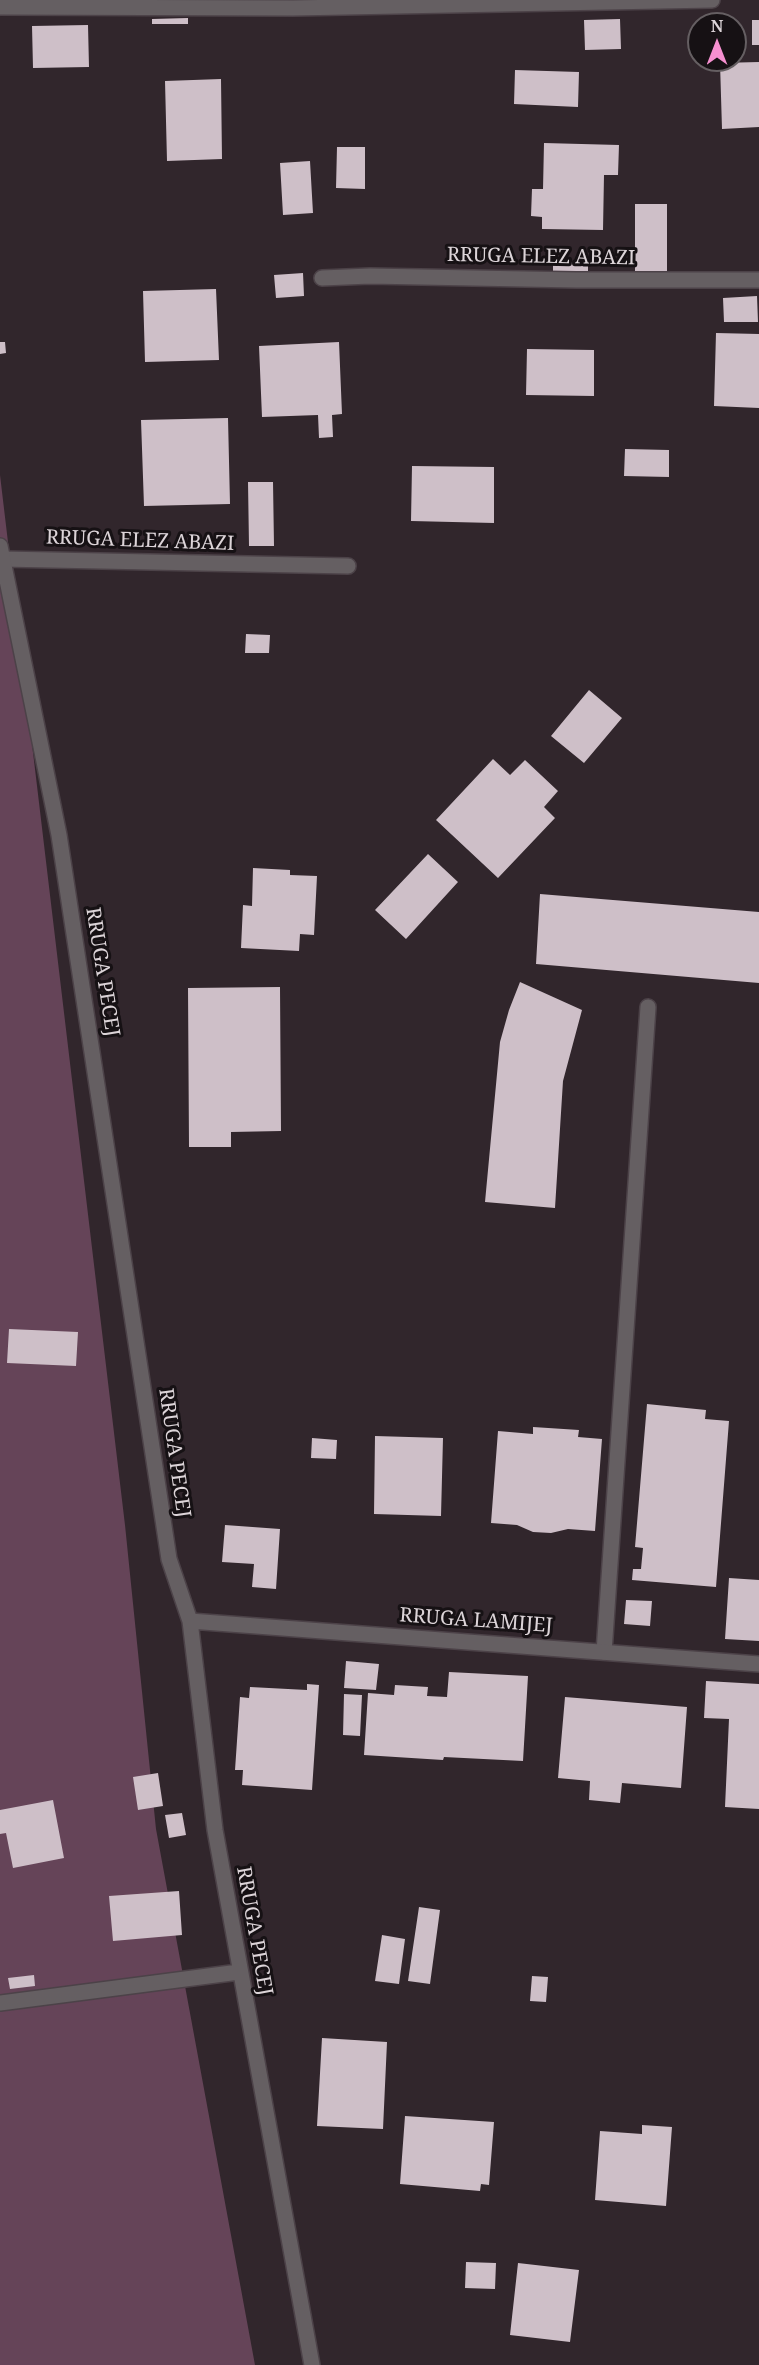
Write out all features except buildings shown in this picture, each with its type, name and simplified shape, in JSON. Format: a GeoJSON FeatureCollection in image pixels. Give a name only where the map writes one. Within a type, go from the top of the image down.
{"type":"FeatureCollection","features":[{"type":"Feature","properties":{"kind":"street"},"geometry":{"type":"LineString","coordinates":[[0,7],[292,8],[712,0]]}},
{"type":"Feature","properties":{"kind":"street","name":"RRUGA ELEZ ABAZI"},"geometry":{"type":"LineString","coordinates":[[322,278],[370,276],[576,280],[759,280]]}},
{"type":"Feature","properties":{"kind":"street","name":"RRUGA ELEZ ABAZI"},"geometry":{"type":"LineString","coordinates":[[1,552],[348,566]]}},
{"type":"Feature","properties":{"kind":"street","name":"RRUGA PECEJ"},"geometry":{"type":"LineString","coordinates":[[1,552],[59,835],[169,1559],[190,1621],[215,1830],[312,2365]]}},
{"type":"Feature","properties":{"kind":"street"},"geometry":{"type":"LineString","coordinates":[[604,1652],[648,1007]]}},
{"type":"Feature","properties":{"kind":"street","name":"RRUGA LAMIJEJ"},"geometry":{"type":"LineString","coordinates":[[190,1621],[759,1664]]}},
{"type":"Feature","properties":{"kind":"street"},"geometry":{"type":"LineString","coordinates":[[0,2003],[239,1972]]}},
{"type":"Feature","properties":{"kind":"shaded area"},"geometry":{"type":"Polygon","coordinates":[[[0,475],[125,1525],[156,1829],[255,2365],[0,2365],[0,475]]]}}]}
